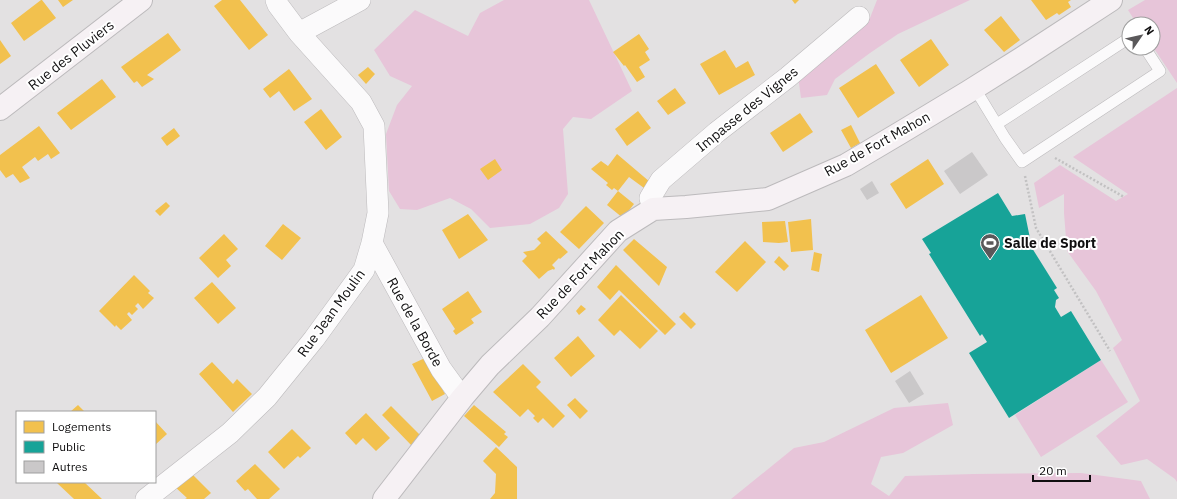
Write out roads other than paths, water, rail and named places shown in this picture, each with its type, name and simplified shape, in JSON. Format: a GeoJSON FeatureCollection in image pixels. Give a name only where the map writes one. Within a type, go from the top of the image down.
{"type":"FeatureCollection","features":[{"type":"Feature","properties":{"kind":"street","name":"Rue des Pluviers"},"geometry":{"type":"LineString","coordinates":[[0,109],[141,0]]}},
{"type":"Feature","properties":{"kind":"street","name":"Rue Jean Moulin"},"geometry":{"type":"LineString","coordinates":[[146,499],[230,433],[267,397],[314,339],[364,270],[372,243],[378,213],[374,126],[361,102],[299,34],[276,0]]}},
{"type":"Feature","properties":{"kind":"street"},"geometry":{"type":"LineString","coordinates":[[299,34],[360,0]]}},
{"type":"Feature","properties":{"kind":"street","name":"Rue de Fort Mahon"},"geometry":{"type":"LineString","coordinates":[[384,499],[462,398],[490,365],[540,317],[618,231],[653,209],[768,199],[846,165],[1022,58],[1111,0]]}},
{"type":"Feature","properties":{"kind":"street","name":"Impasse des Vignes"},"geometry":{"type":"LineString","coordinates":[[653,209],[650,198],[661,180],[717,132],[788,77],[859,17]]}},
{"type":"Feature","properties":{"kind":"street","name":"Rue de la Borde"},"geometry":{"type":"LineString","coordinates":[[372,243],[441,369],[462,398]]}},
{"type":"Feature","properties":{"kind":"lane"},"geometry":{"type":"LineString","coordinates":[[998,124],[1121,43]]}},
{"type":"Feature","properties":{"kind":"lane"},"geometry":{"type":"LineString","coordinates":[[974,87],[1022,162],[1160,71],[1150,56]]}},
{"type":"Feature","properties":{"kind":"place","name":"Salle de Sport"},"geometry":{"type":"Point","coordinates":[990,260]}}]}
